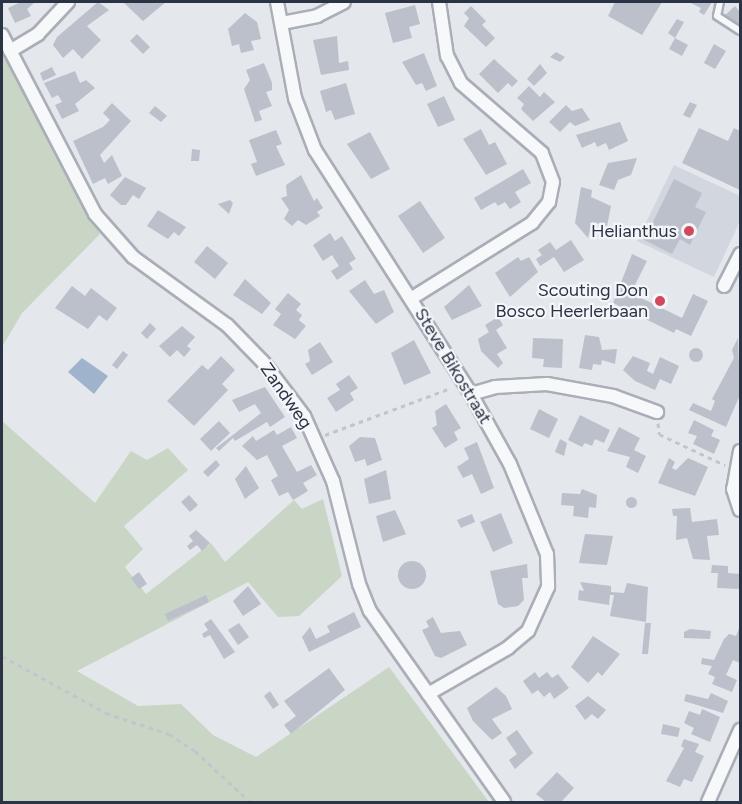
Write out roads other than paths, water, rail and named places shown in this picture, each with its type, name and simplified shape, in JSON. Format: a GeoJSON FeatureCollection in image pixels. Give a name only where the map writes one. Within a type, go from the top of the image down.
{"type":"FeatureCollection","features":[{"type":"Feature","properties":{"kind":"street"},"geometry":{"type":"LineString","coordinates":[[10,51],[38,34],[68,2]]}},
{"type":"Feature","properties":{"kind":"street","name":"Steve Bikostraat"},"geometry":{"type":"LineString","coordinates":[[277,2],[295,98],[305,129],[327,170],[412,298],[468,389],[510,464],[547,554],[548,587],[535,621],[519,640],[428,694]]}},
{"type":"Feature","properties":{"kind":"street"},"geometry":{"type":"LineString","coordinates":[[282,23],[317,16],[344,2]]}},
{"type":"Feature","properties":{"kind":"street"},"geometry":{"type":"LineString","coordinates":[[412,298],[532,223],[549,202],[552,182],[542,153],[460,83],[447,56],[439,2]]}},
{"type":"Feature","properties":{"kind":"street","name":"Zandweg"},"geometry":{"type":"LineString","coordinates":[[2,35],[95,214],[133,257],[218,319],[251,349],[283,386],[315,439],[342,508],[364,598],[504,802]]}},
{"type":"Feature","properties":{"kind":"street"},"geometry":{"type":"LineString","coordinates":[[724,286],[741,254]]}},
{"type":"Feature","properties":{"kind":"street"},"geometry":{"type":"LineString","coordinates":[[468,389],[547,384],[613,396],[657,412]]}},
{"type":"Feature","properties":{"kind":"street"},"geometry":{"type":"LineString","coordinates":[[741,451],[734,469],[733,489],[741,510]]}},
{"type":"Feature","properties":{"kind":"street"},"geometry":{"type":"LineString","coordinates":[[708,802],[741,730]]}},
{"type":"Feature","properties":{"kind":"lane"},"geometry":{"type":"LineString","coordinates":[[720,2],[717,16],[741,31]]}},
{"type":"Feature","properties":{"kind":"water"},"geometry":{"type":"Polygon","coordinates":[[[82,358],[108,376],[94,394],[68,372],[82,358]]]}},
{"type":"Feature","properties":{"kind":"place","name":"Helianthus"},"geometry":{"type":"Point","coordinates":[689,231]}},
{"type":"Feature","properties":{"kind":"place","name":"Scouting Don Bosco Heerlerbaan"},"geometry":{"type":"Point","coordinates":[660,301]}}]}
